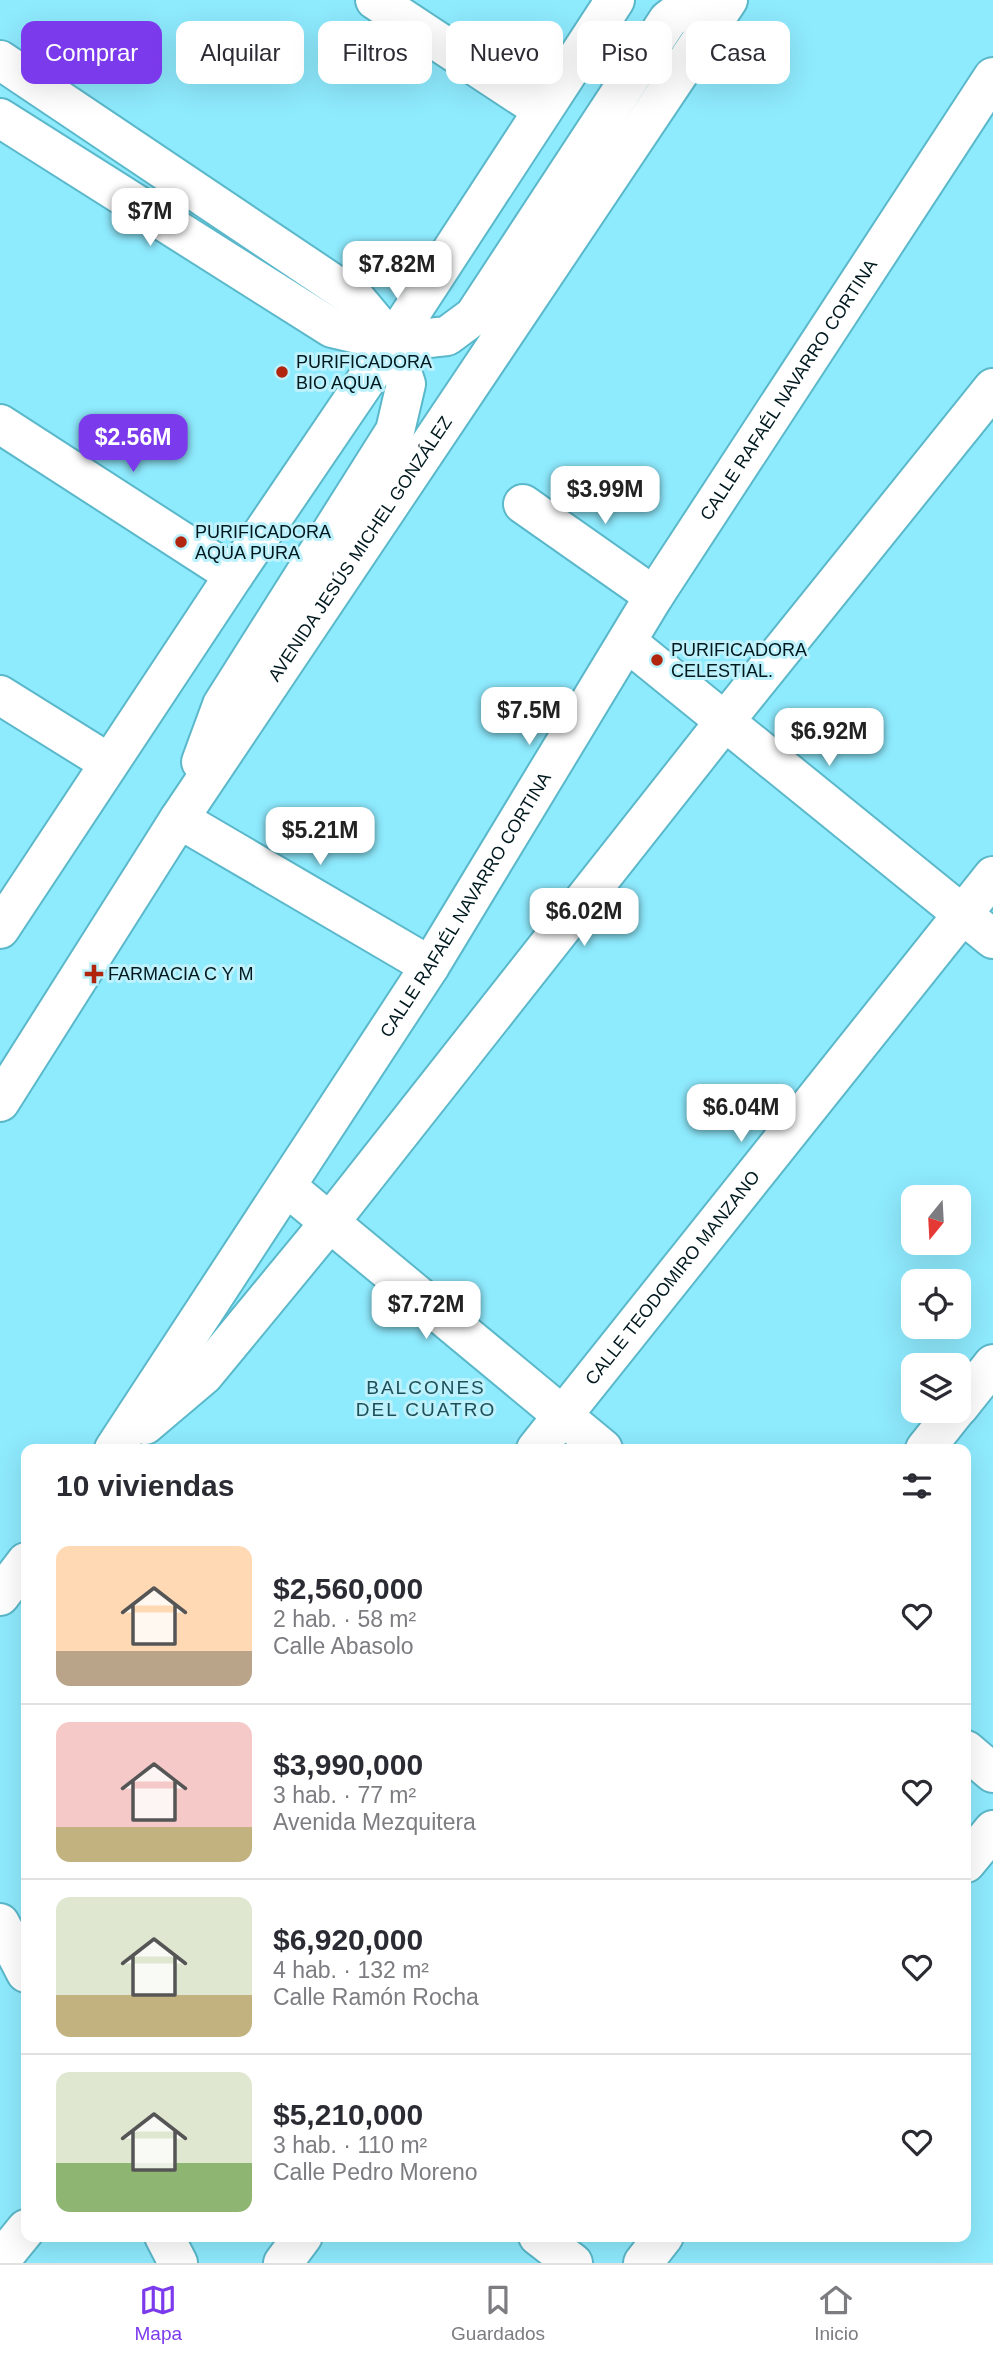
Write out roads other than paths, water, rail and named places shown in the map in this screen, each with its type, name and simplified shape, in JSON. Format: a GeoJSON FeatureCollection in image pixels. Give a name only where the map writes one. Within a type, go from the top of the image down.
{"type":"FeatureCollection","features":[{"type":"Feature","properties":{"kind":"street"},"geometry":{"type":"LineString","coordinates":[[376,0],[542,110]]}},
{"type":"Feature","properties":{"kind":"street"},"geometry":{"type":"LineString","coordinates":[[0,929],[392,342],[615,0]]}},
{"type":"Feature","properties":{"kind":"street"},"geometry":{"type":"LineString","coordinates":[[0,118],[332,328],[392,342],[447,336],[474,316],[668,20],[694,0]]}},
{"type":"Feature","properties":{"kind":"street","name":"AVENIDA JESÚS MICHEL GONZÁLEZ"},"geometry":{"type":"LineString","coordinates":[[0,1102],[179,820],[728,0]]}},
{"type":"Feature","properties":{"kind":"street"},"geometry":{"type":"LineString","coordinates":[[0,60],[356,299],[392,342],[406,384],[395,431],[222,705],[179,820],[430,966]]}},
{"type":"Feature","properties":{"kind":"street","name":"CALLE RAFAÉL NAVARRO CORTINA"},"geometry":{"type":"LineString","coordinates":[[118,1444],[430,966],[654,596],[993,77]]}},
{"type":"Feature","properties":{"kind":"street","name":"CALLE RAFAÉL NAVARRO CORTINA"},"geometry":{"type":"LineString","coordinates":[[121,1444],[204,1375],[330,1223],[725,721],[993,388]]}},
{"type":"Feature","properties":{"kind":"street"},"geometry":{"type":"LineString","coordinates":[[0,424],[234,575]]}},
{"type":"Feature","properties":{"kind":"street"},"geometry":{"type":"LineString","coordinates":[[523,504],[654,596]]}},
{"type":"Feature","properties":{"kind":"street"},"geometry":{"type":"LineString","coordinates":[[627,642],[993,939]]}},
{"type":"Feature","properties":{"kind":"street"},"geometry":{"type":"LineString","coordinates":[[0,695],[109,763]]}},
{"type":"Feature","properties":{"kind":"street","name":"CALLE TEODOMIRO MANZANO"},"geometry":{"type":"LineString","coordinates":[[540,1444],[993,876]]}},
{"type":"Feature","properties":{"kind":"street"},"geometry":{"type":"LineString","coordinates":[[287,1187],[597,1444]]}},
{"type":"Feature","properties":{"kind":"street"},"geometry":{"type":"LineString","coordinates":[[971,1392],[993,1364]]}},
{"type":"Feature","properties":{"kind":"street"},"geometry":{"type":"LineString","coordinates":[[929,1444],[946,1423]]}},
{"type":"Feature","properties":{"kind":"street"},"geometry":{"type":"LineString","coordinates":[[0,1596],[21,1569]]}},
{"type":"Feature","properties":{"kind":"street"},"geometry":{"type":"LineString","coordinates":[[971,1754],[993,1773]]}},
{"type":"Feature","properties":{"kind":"street"},"geometry":{"type":"LineString","coordinates":[[971,1857],[993,1830]]}},
{"type":"Feature","properties":{"kind":"street"},"geometry":{"type":"LineString","coordinates":[[0,1923],[21,1963]]}},
{"type":"Feature","properties":{"kind":"street"},"geometry":{"type":"LineString","coordinates":[[0,2261],[21,2236]]}},
{"type":"Feature","properties":{"kind":"street"},"geometry":{"type":"LineString","coordinates":[[167,2242],[178,2263]]}},
{"type":"Feature","properties":{"kind":"street"},"geometry":{"type":"LineString","coordinates":[[283,2263],[299,2242]]}},
{"type":"Feature","properties":{"kind":"street"},"geometry":{"type":"LineString","coordinates":[[546,2242],[573,2263]]}},
{"type":"Feature","properties":{"kind":"street"},"geometry":{"type":"LineString","coordinates":[[643,2263],[659,2242]]}},
{"type":"Feature","properties":{"kind":"place","name":"PURIFICADORA BIO AQUA"},"geometry":{"type":"Point","coordinates":[282,372]}},
{"type":"Feature","properties":{"kind":"place","name":"PURIFICADORA AQUA PURA"},"geometry":{"type":"Point","coordinates":[181,542]}},
{"type":"Feature","properties":{"kind":"place","name":"PURIFICADORA CELESTIAL."},"geometry":{"type":"Point","coordinates":[657,660]}},
{"type":"Feature","properties":{"kind":"place","name":"FARMACIA C Y M"},"geometry":{"type":"Point","coordinates":[94,974]}},
{"type":"Feature","properties":{"kind":"district","name":"BALCONES DEL CUATRO"},"geometry":{"type":"Point","coordinates":[426,1398]}}]}
